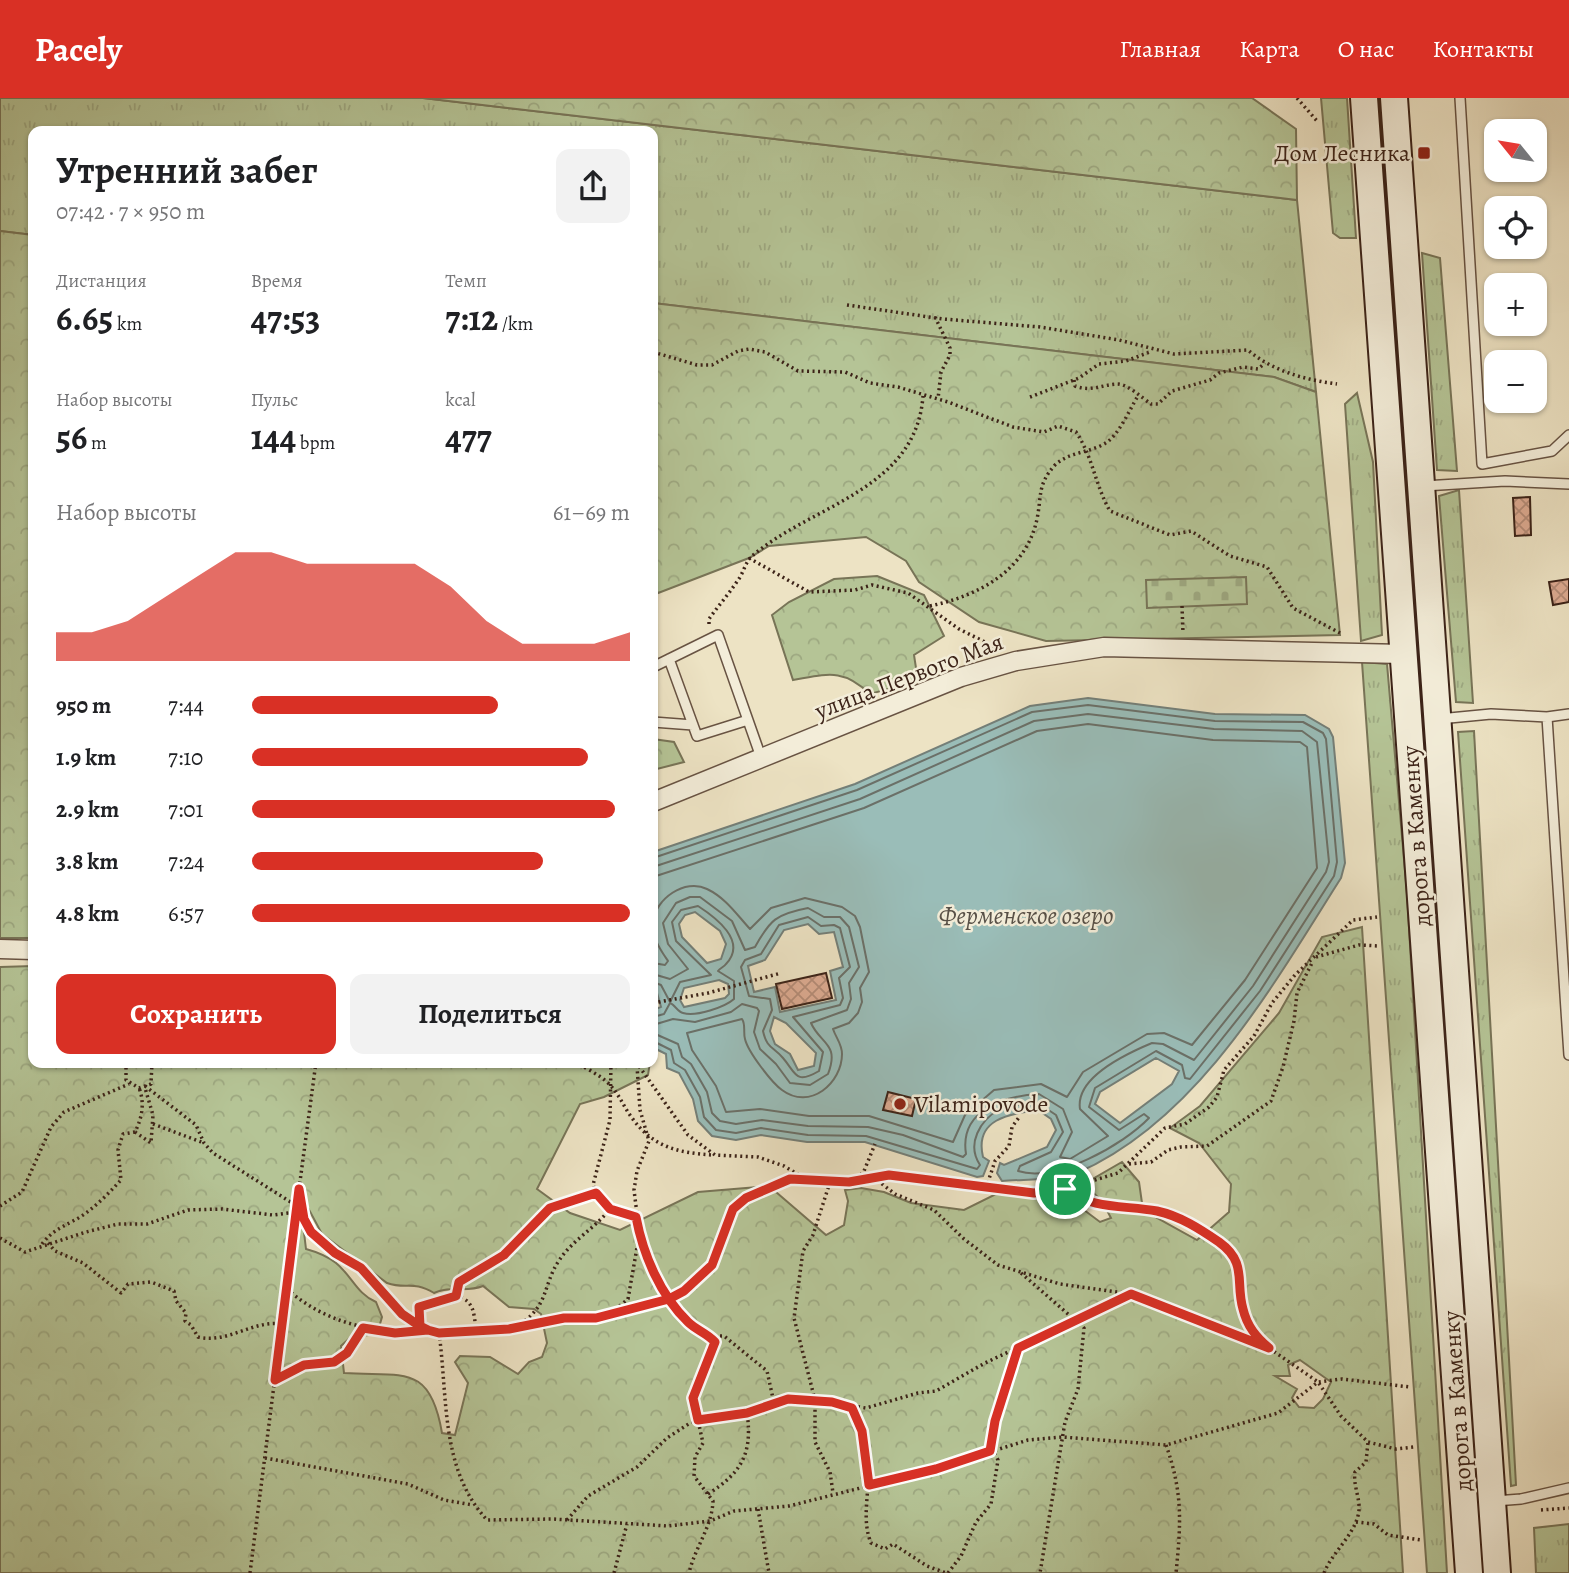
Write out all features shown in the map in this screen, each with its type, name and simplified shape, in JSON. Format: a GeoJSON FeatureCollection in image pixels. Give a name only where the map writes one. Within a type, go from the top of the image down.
{"type":"FeatureCollection","features":[{"type":"Feature","properties":{"kind":"main road","name":"дорога в Каменку"},"geometry":{"type":"LineString","coordinates":[[1364,98],[1469,1573]]}},
{"type":"Feature","properties":{"kind":"main road","name":"дорога в Каменку"},"geometry":{"type":"LineString","coordinates":[[1394,98],[1419,487],[1438,719],[1497,1573]]}},
{"type":"Feature","properties":{"kind":"street","name":"улица Первого Мая"},"geometry":{"type":"LineString","coordinates":[[658,800],[961,677],[1016,661],[1104,647],[1403,654]]}},
{"type":"Feature","properties":{"kind":"street"},"geometry":{"type":"LineString","coordinates":[[0,949],[28,950]]}},
{"type":"Feature","properties":{"kind":"lane"},"geometry":{"type":"LineString","coordinates":[[1460,98],[1482,464],[1552,451],[1569,435]]}},
{"type":"Feature","properties":{"kind":"lane"},"geometry":{"type":"LineString","coordinates":[[1419,487],[1505,481],[1569,484]]}},
{"type":"Feature","properties":{"kind":"lane"},"geometry":{"type":"LineString","coordinates":[[658,664],[718,635],[762,760]]}},
{"type":"Feature","properties":{"kind":"lane"},"geometry":{"type":"LineString","coordinates":[[669,659],[697,736],[748,720]]}},
{"type":"Feature","properties":{"kind":"lane"},"geometry":{"type":"LineString","coordinates":[[1438,719],[1491,714],[1547,717],[1569,714]]}},
{"type":"Feature","properties":{"kind":"lane"},"geometry":{"type":"LineString","coordinates":[[1547,717],[1566,958],[1569,1055]]}},
{"type":"Feature","properties":{"kind":"lane"},"geometry":{"type":"LineString","coordinates":[[658,722],[693,725]]}},
{"type":"Feature","properties":{"kind":"lane"},"geometry":{"type":"LineString","coordinates":[[1493,1501],[1521,1499],[1569,1488]]}},
{"type":"Feature","properties":{"kind":"path"},"geometry":{"type":"LineString","coordinates":[[1297,98],[1317,121]]}},
{"type":"Feature","properties":{"kind":"path"},"geometry":{"type":"LineString","coordinates":[[847,305],[1040,327],[1119,340],[1153,351],[1174,354],[1248,350],[1265,363],[1311,381],[1337,384]]}},
{"type":"Feature","properties":{"kind":"path"},"geometry":{"type":"LineString","coordinates":[[935,317],[950,348],[950,355],[941,372],[938,399]]}},
{"type":"Feature","properties":{"kind":"path"},"geometry":{"type":"LineString","coordinates":[[658,353],[697,365],[712,365],[738,351],[749,349],[765,352],[798,371],[845,372],[870,383],[898,387],[938,399],[1013,427],[1044,432],[1058,426],[1076,432],[1088,451],[1095,478],[1110,511],[1170,535],[1191,531],[1230,556],[1267,567],[1293,608],[1348,635]]}},
{"type":"Feature","properties":{"kind":"path"},"geometry":{"type":"LineString","coordinates":[[1030,397],[1074,380],[1099,363],[1126,361],[1153,351]]}},
{"type":"Feature","properties":{"kind":"path"},"geometry":{"type":"LineString","coordinates":[[1074,380],[1076,386],[1082,389],[1117,384],[1151,404],[1158,404],[1172,391],[1210,380],[1219,373],[1243,367],[1258,369],[1265,363]]}},
{"type":"Feature","properties":{"kind":"path"},"geometry":{"type":"LineString","coordinates":[[708,640],[709,619],[739,579],[750,558],[779,536],[847,500],[893,465],[915,428],[923,396]]}},
{"type":"Feature","properties":{"kind":"path"},"geometry":{"type":"LineString","coordinates":[[930,606],[949,602],[991,585],[1009,570],[1024,551],[1036,524],[1039,485],[1056,465],[1069,455],[1107,443],[1138,396]]}},
{"type":"Feature","properties":{"kind":"path"},"geometry":{"type":"LineString","coordinates":[[750,558],[809,592],[855,590],[872,585],[908,593],[959,629],[1016,661]]}},
{"type":"Feature","properties":{"kind":"path"},"geometry":{"type":"LineString","coordinates":[[1182,606],[1184,649]]}},
{"type":"Feature","properties":{"kind":"path"},"geometry":{"type":"LineString","coordinates":[[299,1189],[304,1219],[311,1232],[335,1253],[361,1268],[402,1314],[428,1330],[439,1333],[515,1328],[564,1318],[609,1314],[669,1299],[684,1291],[712,1265],[733,1209],[746,1198],[775,1184],[804,1178],[830,1182],[889,1175],[947,1180],[986,1188],[1034,1193],[1065,1189],[1118,1173],[1164,1128],[1185,1125],[1209,1107],[1217,1097],[1224,1070],[1254,1037],[1272,1003],[1295,975],[1353,920],[1377,917]]}},
{"type":"Feature","properties":{"kind":"path"},"geometry":{"type":"LineString","coordinates":[[1128,1164],[1151,1162],[1168,1150],[1181,1147],[1207,1146],[1271,1101],[1283,1067],[1294,1021],[1297,993],[1314,959],[1341,948],[1379,946]]}},
{"type":"Feature","properties":{"kind":"path"},"geometry":{"type":"LineString","coordinates":[[658,1002],[723,989],[781,973]]}},
{"type":"Feature","properties":{"kind":"path"},"geometry":{"type":"LineString","coordinates":[[127,1068],[129,1084]]}},
{"type":"Feature","properties":{"kind":"path"},"geometry":{"type":"LineString","coordinates":[[0,1206],[22,1192],[51,1127],[64,1112],[101,1093],[129,1084],[139,1088],[151,1084],[152,1068]]}},
{"type":"Feature","properties":{"kind":"path"},"geometry":{"type":"LineString","coordinates":[[250,1573],[315,1068]]}},
{"type":"Feature","properties":{"kind":"path"},"geometry":{"type":"LineString","coordinates":[[584,1068],[613,1088],[630,1117],[658,1145],[671,1150],[758,1157],[784,1166],[804,1178]]}},
{"type":"Feature","properties":{"kind":"path"},"geometry":{"type":"LineString","coordinates":[[611,1068],[610,1120],[595,1172],[596,1193],[610,1209],[636,1217]]}},
{"type":"Feature","properties":{"kind":"path"},"geometry":{"type":"LineString","coordinates":[[637,1068],[640,1110],[649,1142],[637,1171],[634,1190],[639,1233],[653,1271],[669,1299],[689,1323],[715,1342],[693,1398],[703,1443],[695,1457],[694,1476],[713,1501],[710,1521],[692,1558],[689,1573]]}},
{"type":"Feature","properties":{"kind":"path"},"geometry":{"type":"LineString","coordinates":[[641,1068],[688,1135],[715,1155]]}},
{"type":"Feature","properties":{"kind":"path"},"geometry":{"type":"LineString","coordinates":[[42,1244],[61,1225],[75,1220],[106,1198],[121,1180],[119,1141],[123,1133],[135,1132],[151,1143],[153,1124],[145,1086]]}},
{"type":"Feature","properties":{"kind":"path"},"geometry":{"type":"LineString","coordinates":[[145,1086],[196,1125],[204,1143],[213,1153],[297,1209]]}},
{"type":"Feature","properties":{"kind":"path"},"geometry":{"type":"LineString","coordinates":[[135,1132],[143,1099],[139,1088]]}},
{"type":"Feature","properties":{"kind":"path"},"geometry":{"type":"LineString","coordinates":[[986,1188],[995,1161],[1009,1146],[1012,1127],[1020,1116]]}},
{"type":"Feature","properties":{"kind":"path"},"geometry":{"type":"LineString","coordinates":[[153,1124],[204,1143]]}},
{"type":"Feature","properties":{"kind":"path"},"geometry":{"type":"LineString","coordinates":[[856,1181],[864,1171],[875,1144]]}},
{"type":"Feature","properties":{"kind":"path"},"geometry":{"type":"LineString","coordinates":[[873,1177],[895,1194],[934,1210],[964,1239],[998,1265],[1060,1284],[1131,1294],[1269,1348]]}},
{"type":"Feature","properties":{"kind":"path"},"geometry":{"type":"LineString","coordinates":[[830,1182],[813,1235],[803,1251],[794,1318],[815,1400],[815,1442],[830,1472],[833,1493]]}},
{"type":"Feature","properties":{"kind":"path"},"geometry":{"type":"LineString","coordinates":[[1065,1189],[1091,1202],[1157,1211],[1182,1218],[1221,1244],[1242,1274],[1242,1307],[1254,1336],[1318,1382],[1341,1416],[1368,1442],[1396,1449],[1414,1447]]}},
{"type":"Feature","properties":{"kind":"path"},"geometry":{"type":"LineString","coordinates":[[456,1296],[459,1282],[504,1255],[550,1208],[596,1193]]}},
{"type":"Feature","properties":{"kind":"path"},"geometry":{"type":"LineString","coordinates":[[0,1238],[25,1252],[42,1244],[118,1224],[147,1224],[188,1210],[222,1209],[273,1214],[297,1209]]}},
{"type":"Feature","properties":{"kind":"path"},"geometry":{"type":"LineString","coordinates":[[515,1328],[531,1318],[540,1306],[558,1262],[567,1250],[594,1228],[610,1209]]}},
{"type":"Feature","properties":{"kind":"path"},"geometry":{"type":"LineString","coordinates":[[609,1314],[628,1299],[639,1233]]}},
{"type":"Feature","properties":{"kind":"path"},"geometry":{"type":"LineString","coordinates":[[48,1243],[55,1251],[83,1263],[121,1293],[128,1284],[151,1282],[174,1291],[176,1301],[186,1313],[185,1321],[198,1337],[216,1339],[239,1335],[251,1326],[282,1324]]}},
{"type":"Feature","properties":{"kind":"path"},"geometry":{"type":"LineString","coordinates":[[1019,1272],[1084,1328],[1078,1388],[1062,1437],[1040,1573]]}},
{"type":"Feature","properties":{"kind":"path"},"geometry":{"type":"LineString","coordinates":[[287,1289],[312,1308],[363,1328],[395,1333],[428,1330]]}},
{"type":"Feature","properties":{"kind":"path"},"geometry":{"type":"LineString","coordinates":[[568,1520],[588,1496],[636,1467],[667,1438],[698,1420],[747,1413],[788,1399],[815,1400],[852,1408],[881,1406],[918,1392],[936,1391],[1131,1294]]}},
{"type":"Feature","properties":{"kind":"path"},"geometry":{"type":"LineString","coordinates":[[420,1326],[419,1307],[456,1296],[469,1301],[474,1309],[476,1331]]}},
{"type":"Feature","properties":{"kind":"path"},"geometry":{"type":"LineString","coordinates":[[275,1380],[304,1365],[334,1362],[347,1353],[363,1328]]}},
{"type":"Feature","properties":{"kind":"path"},"geometry":{"type":"LineString","coordinates":[[439,1333],[446,1384],[448,1443],[473,1505],[486,1520],[568,1520],[668,1526],[710,1521],[734,1511],[789,1506],[936,1469],[1028,1440],[1062,1437],[1166,1445],[1278,1413],[1318,1382],[1342,1380],[1410,1387]]}},
{"type":"Feature","properties":{"kind":"path"},"geometry":{"type":"LineString","coordinates":[[709,1336],[724,1336],[766,1371],[774,1403]]}},
{"type":"Feature","properties":{"kind":"path"},"geometry":{"type":"LineString","coordinates":[[852,1408],[862,1431],[869,1485],[865,1529],[872,1543],[885,1549],[893,1544],[927,1566],[947,1573],[961,1556],[976,1522],[991,1504],[998,1460],[991,1451],[995,1421],[1018,1348]]}},
{"type":"Feature","properties":{"kind":"path"},"geometry":{"type":"LineString","coordinates":[[708,1494],[731,1478],[741,1466],[749,1429],[747,1413]]}},
{"type":"Feature","properties":{"kind":"path"},"geometry":{"type":"LineString","coordinates":[[1324,1573],[1336,1549],[1356,1522],[1359,1509],[1354,1472],[1366,1462],[1368,1442]]}},
{"type":"Feature","properties":{"kind":"path"},"geometry":{"type":"LineString","coordinates":[[1166,1445],[1178,1479],[1180,1506],[1176,1573]]}},
{"type":"Feature","properties":{"kind":"path"},"geometry":{"type":"LineString","coordinates":[[265,1458],[408,1484],[444,1500],[473,1505]]}},
{"type":"Feature","properties":{"kind":"path"},"geometry":{"type":"LineString","coordinates":[[1533,1511],[1569,1508]]}},
{"type":"Feature","properties":{"kind":"path"},"geometry":{"type":"LineString","coordinates":[[758,1509],[769,1573]]}},
{"type":"Feature","properties":{"kind":"path"},"geometry":{"type":"LineString","coordinates":[[1356,1522],[1374,1524],[1395,1537],[1421,1540]]}},
{"type":"Feature","properties":{"kind":"path"},"geometry":{"type":"LineString","coordinates":[[614,1573],[627,1524]]}},
{"type":"Feature","properties":{"kind":"green space"},"geometry":{"type":"Polygon","coordinates":[[[0,98],[423,98],[1297,200],[1316,392],[1274,377],[658,304],[658,126],[28,126],[28,234],[0,231],[0,98]]]}},
{"type":"Feature","properties":{"kind":"green space"},"geometry":{"type":"Polygon","coordinates":[[[423,98],[1252,98],[1296,129],[1297,200],[423,98]]]}},
{"type":"Feature","properties":{"kind":"green space"},"geometry":{"type":"Polygon","coordinates":[[[1321,98],[1347,98],[1356,238],[1340,238],[1333,233],[1321,98]]]}},
{"type":"Feature","properties":{"kind":"green space"},"geometry":{"type":"Polygon","coordinates":[[[0,231],[28,234],[28,938],[0,938],[0,231]]]}},
{"type":"Feature","properties":{"kind":"green space"},"geometry":{"type":"Polygon","coordinates":[[[1422,253],[1440,258],[1457,471],[1437,470],[1422,253]]]}},
{"type":"Feature","properties":{"kind":"green space"},"geometry":{"type":"Polygon","coordinates":[[[658,304],[1274,377],[1316,392],[1340,635],[1046,641],[979,622],[919,582],[906,561],[866,537],[769,546],[749,558],[658,593],[658,304]]]}},
{"type":"Feature","properties":{"kind":"green space"},"geometry":{"type":"Polygon","coordinates":[[[1357,393],[1373,462],[1382,635],[1361,641],[1345,404],[1357,393]]]}},
{"type":"Feature","properties":{"kind":"green space"},"geometry":{"type":"Polygon","coordinates":[[[1459,490],[1473,703],[1456,702],[1439,496],[1459,490]]]}},
{"type":"Feature","properties":{"kind":"green space"},"geometry":{"type":"Polygon","coordinates":[[[877,576],[924,595],[944,636],[914,655],[918,681],[870,694],[852,680],[834,675],[793,680],[772,615],[789,602],[834,579],[877,576]]]}},
{"type":"Feature","properties":{"kind":"green space"},"geometry":{"type":"Polygon","coordinates":[[[1246,577],[1247,604],[1147,608],[1146,580],[1246,577]]]}},
{"type":"Feature","properties":{"kind":"green space"},"geometry":{"type":"Polygon","coordinates":[[[1362,662],[1387,664],[1407,894],[1447,1573],[1427,1573],[1362,662]]]}},
{"type":"Feature","properties":{"kind":"green space"},"geometry":{"type":"Polygon","coordinates":[[[1474,731],[1516,1485],[1511,1486],[1458,732],[1474,731]]]}},
{"type":"Feature","properties":{"kind":"green space"},"geometry":{"type":"Polygon","coordinates":[[[658,740],[674,742],[684,762],[658,769],[658,740]]]}},
{"type":"Feature","properties":{"kind":"green space"},"geometry":{"type":"Polygon","coordinates":[[[1362,927],[1403,1573],[0,1573],[0,967],[28,966],[28,1068],[649,1068],[648,1075],[604,1097],[580,1104],[537,1189],[570,1213],[620,1230],[698,1192],[769,1186],[826,1235],[844,1225],[848,1201],[845,1190],[861,1188],[884,1192],[911,1203],[964,1210],[996,1194],[1059,1199],[1059,1208],[1072,1214],[1072,1201],[1100,1222],[1111,1218],[1102,1201],[1084,1184],[1122,1162],[1139,1182],[1143,1210],[1197,1240],[1229,1212],[1231,1184],[1199,1143],[1170,1128],[1200,1106],[1279,1013],[1322,937],[1362,927]],[[299,1191],[306,1249],[322,1254],[336,1263],[359,1290],[376,1302],[382,1317],[377,1334],[351,1337],[341,1346],[344,1373],[397,1375],[421,1384],[430,1394],[437,1410],[442,1433],[455,1435],[468,1383],[455,1362],[460,1356],[490,1357],[518,1374],[529,1362],[542,1357],[547,1343],[541,1314],[534,1309],[509,1307],[483,1286],[434,1293],[420,1287],[387,1283],[322,1234],[299,1191]],[[1300,1360],[1288,1365],[1290,1376],[1275,1376],[1297,1389],[1292,1398],[1299,1407],[1314,1408],[1323,1399],[1331,1382],[1300,1360]]]}},
{"type":"Feature","properties":{"kind":"green space"},"geometry":{"type":"Polygon","coordinates":[[[1569,1524],[1569,1573],[1536,1573],[1534,1528],[1569,1524]]]}},
{"type":"Feature","properties":{"kind":"water","name":"Ферменское озеро"},"geometry":{"type":"Polygon","coordinates":[[[1088,698],[1215,714],[1305,715],[1329,729],[1333,737],[1345,863],[1341,878],[1288,962],[1229,1046],[1196,1085],[1160,1120],[1120,1149],[1077,1173],[1051,1179],[1002,1181],[997,1173],[1000,1163],[1004,1165],[1047,1147],[1056,1130],[1051,1119],[1038,1110],[1005,1117],[989,1126],[982,1144],[983,1157],[989,1161],[983,1176],[977,1177],[865,1142],[807,1142],[761,1135],[736,1140],[712,1136],[698,1121],[693,1099],[679,1073],[667,1068],[666,1054],[658,1050],[658,1008],[661,1007],[658,996],[658,850],[855,784],[1030,706],[1088,698]],[[695,912],[685,915],[679,924],[682,937],[707,963],[721,959],[726,944],[720,931],[695,912]],[[808,924],[784,930],[765,960],[748,966],[754,992],[775,987],[780,1012],[836,1000],[830,971],[843,967],[834,932],[819,934],[808,924]],[[719,980],[684,988],[680,1000],[684,1007],[725,998],[729,994],[728,984],[719,980]],[[774,1017],[770,1031],[775,1044],[790,1054],[798,1070],[814,1066],[816,1053],[786,1023],[774,1017]],[[1156,1058],[1100,1092],[1095,1104],[1120,1123],[1172,1084],[1179,1071],[1156,1058]]]}},
{"type":"Feature","properties":{"kind":"building"},"geometry":{"type":"Polygon","coordinates":[[[1530,497],[1531,535],[1515,536],[1513,498],[1530,497]]]}},
{"type":"Feature","properties":{"kind":"building"},"geometry":{"type":"Polygon","coordinates":[[[1569,579],[1569,602],[1553,605],[1549,582],[1569,579]]]}},
{"type":"Feature","properties":{"kind":"building"},"geometry":{"type":"Polygon","coordinates":[[[826,973],[832,998],[782,1009],[776,984],[826,973]]]}},
{"type":"Feature","properties":{"kind":"building","name":"Vilamipovode"},"geometry":{"type":"Polygon","coordinates":[[[888,1092],[916,1099],[912,1116],[883,1110],[888,1092]]]}},
{"type":"Feature","properties":{"kind":"place","name":"Дом Лесника"},"geometry":{"type":"Point","coordinates":[1424,153]}},
{"type":"Feature","properties":{"kind":"place","name":"Vilamipovode"},"geometry":{"type":"Point","coordinates":[900,1104]}},
{"type":"Feature","properties":{"kind":"route"},"geometry":{"type":"LineString","coordinates":[[1065,1189],[1034,1193],[990,1189],[947,1180],[889,1175],[849,1182],[790,1179],[746,1198],[733,1209],[712,1265],[684,1291],[669,1299],[596,1318],[564,1318],[509,1329],[439,1333],[428,1330],[424,1329],[402,1314],[361,1268],[335,1253],[311,1232],[304,1219],[299,1189],[275,1380],[294,1368],[313,1363],[334,1362],[347,1353],[363,1328],[395,1333],[428,1330],[420,1326],[417,1316],[419,1307],[456,1296],[459,1282],[489,1261],[504,1255],[550,1208],[596,1193],[610,1209],[636,1217],[640,1238],[653,1271],[669,1299],[689,1323],[715,1342],[693,1398],[698,1420],[747,1413],[788,1399],[832,1402],[852,1408],[862,1431],[869,1485],[936,1469],[990,1451],[995,1421],[1018,1348],[1131,1294],[1269,1348],[1254,1336],[1242,1307],[1242,1274],[1236,1261],[1221,1244],[1182,1218],[1157,1211],[1091,1202],[1076,1197],[1065,1189]]}}]}
